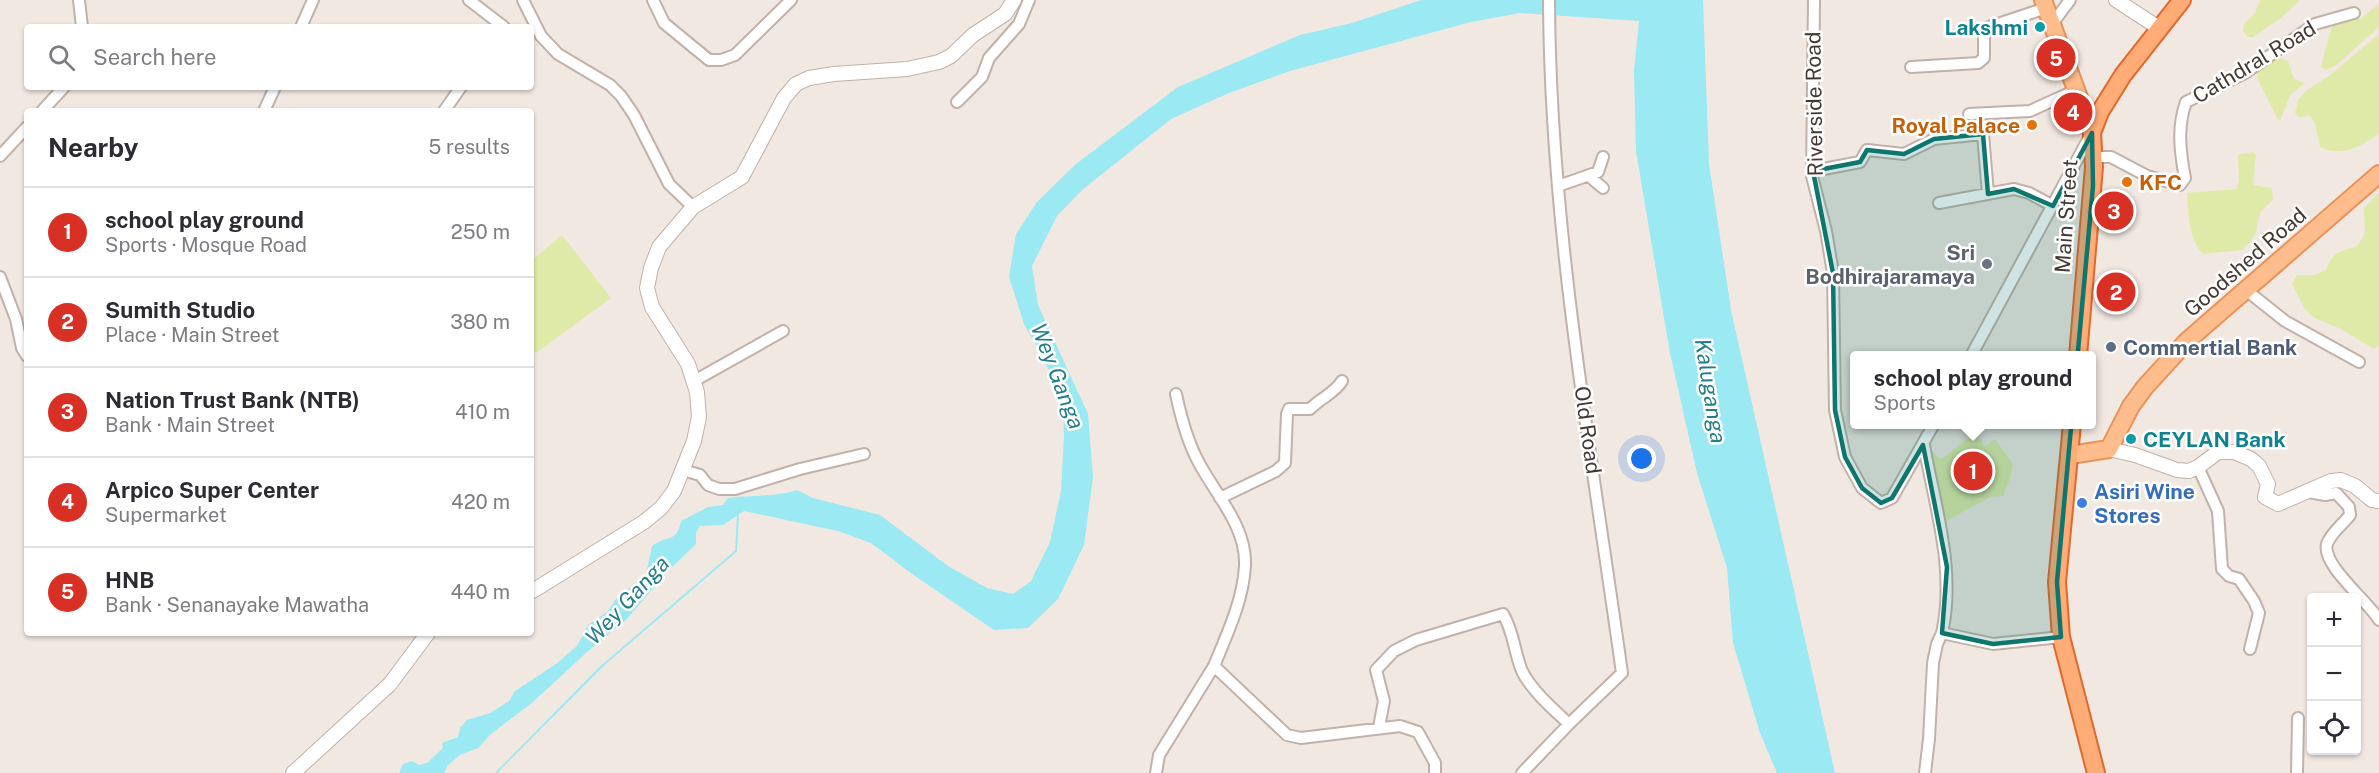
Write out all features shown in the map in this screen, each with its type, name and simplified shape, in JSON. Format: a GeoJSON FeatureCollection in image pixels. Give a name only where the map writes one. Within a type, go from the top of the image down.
{"type":"FeatureCollection","features":[{"type":"Feature","properties":{"kind":"highway","name":"Main Street"},"geometry":{"type":"LineString","coordinates":[[2078,351],[2093,186],[2092,133],[2100,112],[2123,75],[2182,0]]}},
{"type":"Feature","properties":{"kind":"highway"},"geometry":{"type":"LineString","coordinates":[[2072,429],[2057,582],[2061,637],[2096,773]]}},
{"type":"Feature","properties":{"kind":"main road"},"geometry":{"type":"LineString","coordinates":[[2047,11],[2092,133]]}},
{"type":"Feature","properties":{"kind":"main road","name":"Goodshed Road"},"geometry":{"type":"LineString","coordinates":[[2109,449],[2131,406],[2187,341],[2379,174]]}},
{"type":"Feature","properties":{"kind":"main road"},"geometry":{"type":"LineString","coordinates":[[2070,455],[2109,449]]}},
{"type":"Feature","properties":{"kind":"street"},"geometry":{"type":"LineString","coordinates":[[79,0],[82,24]]}},
{"type":"Feature","properties":{"kind":"street"},"geometry":{"type":"LineString","coordinates":[[302,24],[313,0]]}},
{"type":"Feature","properties":{"kind":"street"},"geometry":{"type":"LineString","coordinates":[[469,0],[500,24]]}},
{"type":"Feature","properties":{"kind":"street"},"geometry":{"type":"LineString","coordinates":[[523,0],[532,24]]}},
{"type":"Feature","properties":{"kind":"street"},"geometry":{"type":"LineString","coordinates":[[653,0],[664,23],[709,60],[721,60],[735,55],[791,0]]}},
{"type":"Feature","properties":{"kind":"street"},"geometry":{"type":"LineString","coordinates":[[534,590],[644,522],[661,508],[674,491],[694,441],[699,417],[694,381],[688,364],[652,307],[647,288],[659,247],[693,207],[742,177],[784,98],[796,84],[809,78],[834,74],[907,69],[939,62],[951,56],[973,35],[1005,14],[1014,0]]}},
{"type":"Feature","properties":{"kind":"street"},"geometry":{"type":"LineString","coordinates":[[957,102],[982,77],[989,58],[1019,24],[1029,0]]}},
{"type":"Feature","properties":{"kind":"street","name":"Old Road"},"geometry":{"type":"LineString","coordinates":[[1522,773],[1622,673],[1568,291],[1558,186],[1549,45],[1549,0]]}},
{"type":"Feature","properties":{"kind":"street","name":"Riverside Road"},"geometry":{"type":"LineString","coordinates":[[1814,0],[1812,176],[1826,231],[1833,273],[1835,410],[1838,431],[1845,457],[1862,488],[1881,502],[1893,498],[1924,445]]}},
{"type":"Feature","properties":{"kind":"street"},"geometry":{"type":"LineString","coordinates":[[1911,67],[1978,63],[1984,58],[1984,37],[1989,27],[2047,11],[2070,0]]}},
{"type":"Feature","properties":{"kind":"street"},"geometry":{"type":"LineString","coordinates":[[2116,0],[2158,28]]}},
{"type":"Feature","properties":{"kind":"street","name":"Cathdral Road"},"geometry":{"type":"LineString","coordinates":[[2094,157],[2111,157],[2147,176],[2180,185],[2185,178],[2180,150],[2181,116],[2186,102],[2245,73],[2315,24],[2354,13]]}},
{"type":"Feature","properties":{"kind":"street"},"geometry":{"type":"LineString","coordinates":[[536,36],[558,54],[610,85],[621,96],[634,115],[669,184],[693,207]]}},
{"type":"Feature","properties":{"kind":"street"},"geometry":{"type":"LineString","coordinates":[[45,108],[61,90]]}},
{"type":"Feature","properties":{"kind":"street"},"geometry":{"type":"LineString","coordinates":[[265,108],[273,90]]}},
{"type":"Feature","properties":{"kind":"street"},"geometry":{"type":"LineString","coordinates":[[446,108],[459,90]]}},
{"type":"Feature","properties":{"kind":"street"},"geometry":{"type":"LineString","coordinates":[[1969,114],[2030,111],[2076,90]]}},
{"type":"Feature","properties":{"kind":"street"},"geometry":{"type":"LineString","coordinates":[[0,156],[24,130]]}},
{"type":"Feature","properties":{"kind":"street"},"geometry":{"type":"LineString","coordinates":[[1974,351],[2092,133]]}},
{"type":"Feature","properties":{"kind":"street"},"geometry":{"type":"LineString","coordinates":[[1813,171],[1860,162],[1868,150],[1904,154],[1934,139],[1983,134],[1988,194]]}},
{"type":"Feature","properties":{"kind":"street"},"geometry":{"type":"LineString","coordinates":[[1558,186],[1598,172],[1603,158]]}},
{"type":"Feature","properties":{"kind":"street"},"geometry":{"type":"LineString","coordinates":[[1589,176],[1603,188]]}},
{"type":"Feature","properties":{"kind":"street"},"geometry":{"type":"LineString","coordinates":[[1939,203],[2014,189],[2029,192],[2053,206]]}},
{"type":"Feature","properties":{"kind":"street"},"geometry":{"type":"LineString","coordinates":[[0,277],[16,319],[24,351]]}},
{"type":"Feature","properties":{"kind":"street"},"geometry":{"type":"LineString","coordinates":[[2246,290],[2285,321],[2359,362]]}},
{"type":"Feature","properties":{"kind":"street"},"geometry":{"type":"LineString","coordinates":[[694,381],[783,331]]}},
{"type":"Feature","properties":{"kind":"street"},"geometry":{"type":"LineString","coordinates":[[1220,498],[1276,471],[1285,463],[1289,409],[1310,409],[1320,398],[1337,390],[1342,381]]}},
{"type":"Feature","properties":{"kind":"street"},"geometry":{"type":"LineString","coordinates":[[1156,773],[1159,755],[1214,666],[1237,610],[1245,565],[1240,532],[1198,462],[1182,424],[1176,394]]}},
{"type":"Feature","properties":{"kind":"street"},"geometry":{"type":"LineString","coordinates":[[1925,773],[1929,739],[1932,663],[1948,608],[1947,567],[1924,445],[1932,429]]}},
{"type":"Feature","properties":{"kind":"street"},"geometry":{"type":"LineString","coordinates":[[2109,449],[2135,455],[2177,470],[2189,471],[2218,452],[2234,452],[2251,459],[2259,466],[2268,483],[2265,497],[2278,504],[2331,481],[2341,480],[2355,486],[2372,500],[2379,501]]}},
{"type":"Feature","properties":{"kind":"street"},"geometry":{"type":"LineString","coordinates":[[683,470],[700,475],[708,485],[719,489],[735,489],[801,469],[864,454]]}},
{"type":"Feature","properties":{"kind":"street"},"geometry":{"type":"LineString","coordinates":[[2198,467],[2218,511],[2222,569],[2229,576],[2239,579],[2259,613],[2250,649]]}},
{"type":"Feature","properties":{"kind":"street"},"geometry":{"type":"LineString","coordinates":[[2309,492],[2325,495],[2336,493],[2349,507],[2350,514],[2327,543],[2327,553],[2349,588],[2379,620]]}},
{"type":"Feature","properties":{"kind":"street"},"geometry":{"type":"LineString","coordinates":[[1379,728],[1384,701],[1376,669],[1394,651],[1416,640],[1503,614],[1511,627],[1523,672],[1545,701],[1569,724]]}},
{"type":"Feature","properties":{"kind":"street"},"geometry":{"type":"LineString","coordinates":[[1942,633],[1993,645],[2061,637]]}},
{"type":"Feature","properties":{"kind":"street"},"geometry":{"type":"LineString","coordinates":[[293,773],[390,684],[426,636]]}},
{"type":"Feature","properties":{"kind":"street"},"geometry":{"type":"LineString","coordinates":[[1214,666],[1287,735],[1301,738],[1400,726],[1418,732],[1435,763],[1435,773]]}},
{"type":"Feature","properties":{"kind":"street"},"geometry":{"type":"LineString","coordinates":[[2297,773],[2298,718]]}},
{"type":"Feature","properties":{"kind":"highlighted area"},"geometry":{"type":"Polygon","coordinates":[[[2092,133],[2093,186],[2057,582],[2061,637],[1993,644],[1942,633],[1947,567],[1923,445],[1892,498],[1881,503],[1862,488],[1845,457],[1835,410],[1833,273],[1813,171],[1860,162],[1867,150],[1904,154],[1934,139],[1983,134],[1988,194],[2014,189],[2053,206],[2092,133]]]}},
{"type":"Feature","properties":{"kind":"green space"},"geometry":{"type":"Polygon","coordinates":[[[2260,0],[2300,0],[2281,18],[2253,37],[2248,37],[2243,31],[2244,24],[2255,13],[2260,0]]]}},
{"type":"Feature","properties":{"kind":"green space"},"geometry":{"type":"Polygon","coordinates":[[[2379,4],[2379,27],[2335,66],[2326,70],[2321,67],[2333,22],[2343,19],[2360,19],[2379,4]]]}},
{"type":"Feature","properties":{"kind":"green space"},"geometry":{"type":"Polygon","coordinates":[[[2379,34],[2379,133],[2359,146],[2343,151],[2320,147],[2315,123],[2310,116],[2299,117],[2295,113],[2298,100],[2306,91],[2333,73],[2379,34]]]}},
{"type":"Feature","properties":{"kind":"green space"},"geometry":{"type":"Polygon","coordinates":[[[2279,57],[2288,61],[2294,79],[2305,83],[2290,95],[2280,121],[2258,80],[2257,72],[2269,61],[2279,57]]]}},
{"type":"Feature","properties":{"kind":"green space"},"geometry":{"type":"Polygon","coordinates":[[[2253,152],[2256,155],[2253,185],[2272,188],[2273,200],[2260,212],[2256,232],[2250,243],[2242,250],[2203,254],[2192,234],[2187,193],[2236,189],[2239,181],[2238,155],[2253,152]]]}},
{"type":"Feature","properties":{"kind":"green space"},"geometry":{"type":"Polygon","coordinates":[[[2379,192],[2379,346],[2374,349],[2341,329],[2315,318],[2305,310],[2292,284],[2297,275],[2315,275],[2326,270],[2334,255],[2357,246],[2365,234],[2364,208],[2379,192]]]}},
{"type":"Feature","properties":{"kind":"green space"},"geometry":{"type":"Polygon","coordinates":[[[562,235],[611,298],[536,353],[534,350],[534,258],[562,235]]]}},
{"type":"Feature","properties":{"kind":"green space"},"geometry":{"type":"Polygon","coordinates":[[[1975,433],[1985,446],[1995,439],[2013,464],[2010,479],[2003,496],[1991,497],[1944,522],[1930,451],[1941,459],[1975,433]]]}},
{"type":"Feature","properties":{"kind":"water"},"geometry":{"type":"Polygon","coordinates":[[[1421,0],[1703,0],[1709,164],[1731,310],[1835,773],[1777,773],[1760,733],[1733,643],[1727,568],[1697,473],[1670,353],[1636,151],[1634,71],[1639,21],[1520,13],[1471,22],[1290,71],[1229,93],[1171,119],[1082,190],[1057,216],[1032,266],[1038,305],[1088,414],[1093,477],[1084,545],[1058,599],[1028,628],[994,630],[871,543],[838,531],[744,511],[723,525],[700,526],[696,533],[696,544],[666,573],[627,619],[533,702],[491,734],[478,748],[460,755],[448,765],[444,773],[399,773],[403,764],[412,761],[419,765],[427,763],[443,748],[442,743],[458,737],[460,728],[467,720],[490,713],[509,701],[515,691],[556,664],[577,646],[588,625],[607,612],[616,599],[646,574],[652,546],[674,536],[681,521],[708,507],[723,505],[728,498],[772,495],[797,490],[813,498],[880,515],[948,566],[987,588],[1013,594],[1031,581],[1050,542],[1061,491],[1064,436],[1063,403],[1044,359],[1024,324],[1009,277],[1016,234],[1037,202],[1076,164],[1178,87],[1300,35],[1352,23],[1421,0]]]}},
{"type":"Feature","properties":{"kind":"waterway"},"geometry":{"type":"LineString","coordinates":[[496,773],[602,666],[736,551],[738,514]]}},
{"type":"Feature","properties":{"kind":"place","name":"Lakshmi"},"geometry":{"type":"Point","coordinates":[2040,27]}},
{"type":"Feature","properties":{"kind":"place","name":"HNB"},"geometry":{"type":"Point","coordinates":[2056,58]}},
{"type":"Feature","properties":{"kind":"place","name":"Arpico Super Center"},"geometry":{"type":"Point","coordinates":[2073,112]}},
{"type":"Feature","properties":{"kind":"place","name":"Royal Palace"},"geometry":{"type":"Point","coordinates":[2032,125]}},
{"type":"Feature","properties":{"kind":"place","name":"KFC"},"geometry":{"type":"Point","coordinates":[2127,182]}},
{"type":"Feature","properties":{"kind":"place","name":"Nation Trust Bank (NTB)"},"geometry":{"type":"Point","coordinates":[2114,211]}},
{"type":"Feature","properties":{"kind":"place","name":"Sri Bodhirajaramaya"},"geometry":{"type":"Point","coordinates":[1987,264]}},
{"type":"Feature","properties":{"kind":"place","name":"Sumith Studio"},"geometry":{"type":"Point","coordinates":[2116,292]}},
{"type":"Feature","properties":{"kind":"place","name":"Commertial Bank"},"geometry":{"type":"Point","coordinates":[2111,347]}},
{"type":"Feature","properties":{"kind":"place","name":"CEYLAN Bank"},"geometry":{"type":"Point","coordinates":[2131,439]}},
{"type":"Feature","properties":{"kind":"place","name":"school play ground"},"geometry":{"type":"Point","coordinates":[1973,471]}},
{"type":"Feature","properties":{"kind":"place","name":"Asiri Wine Stores"},"geometry":{"type":"Point","coordinates":[2082,503]}},
{"type":"Feature","properties":{"kind":"water label","name":"Wey Ganga"},"geometry":{"type":"Point","coordinates":[1058,376]}},
{"type":"Feature","properties":{"kind":"water label","name":"Kaluganga"},"geometry":{"type":"Point","coordinates":[1711,391]}},
{"type":"Feature","properties":{"kind":"water label","name":"Wey Ganga"},"geometry":{"type":"Point","coordinates":[627,600]}}]}
